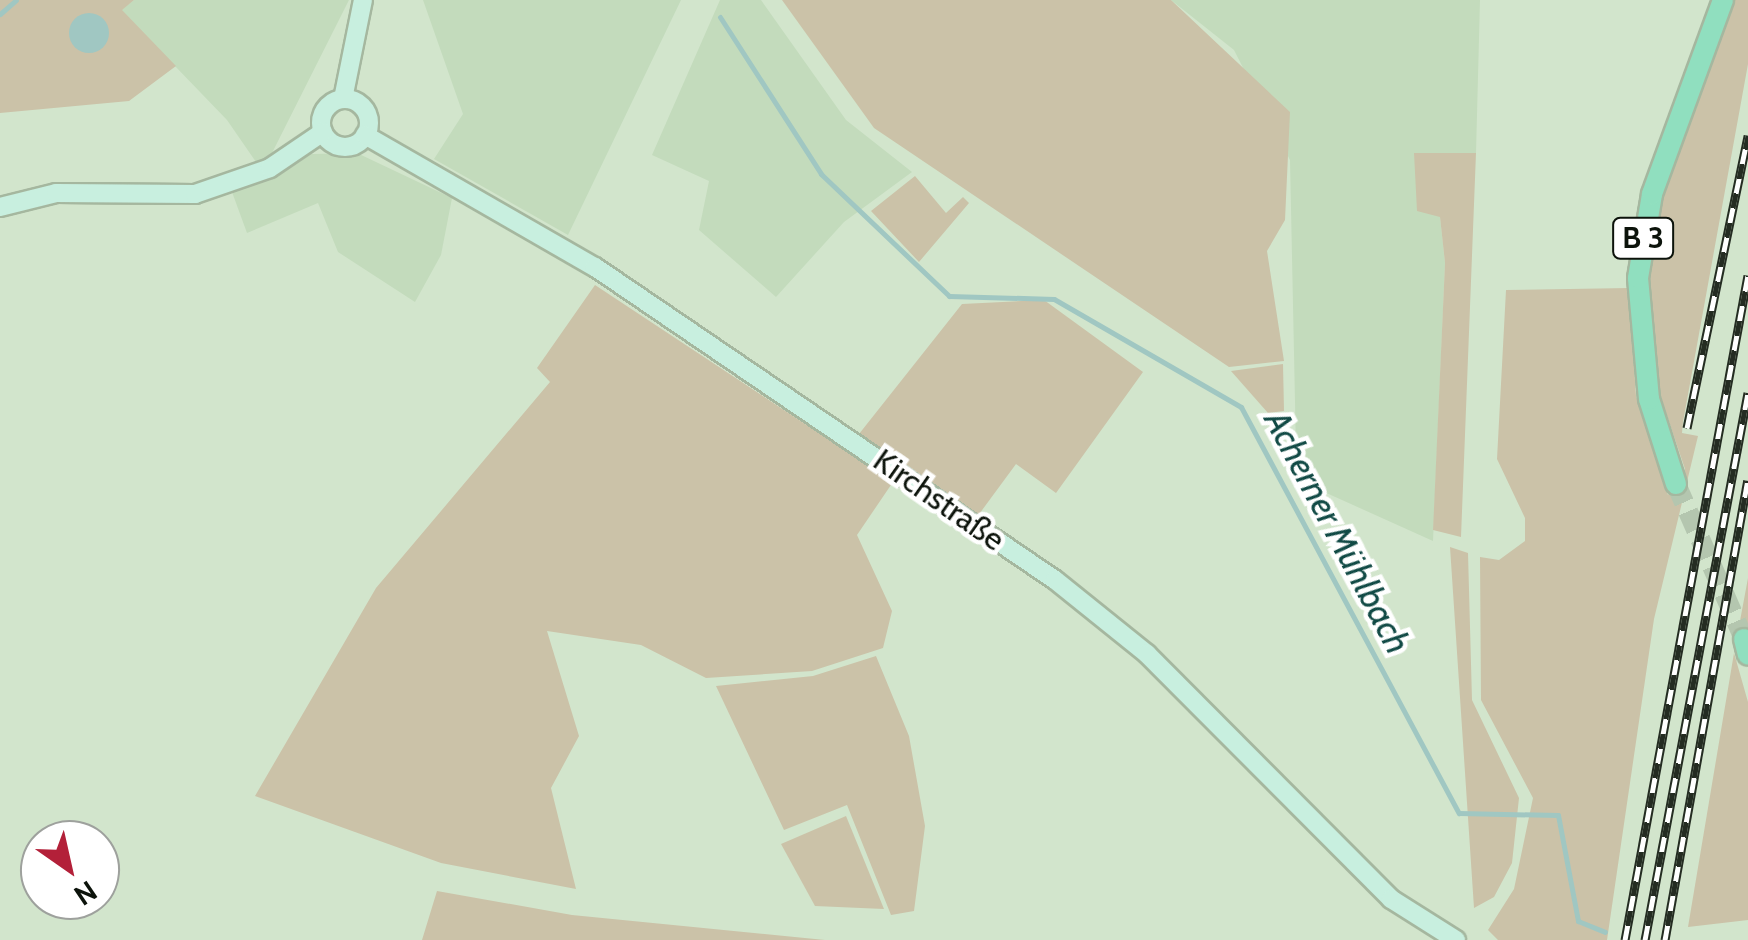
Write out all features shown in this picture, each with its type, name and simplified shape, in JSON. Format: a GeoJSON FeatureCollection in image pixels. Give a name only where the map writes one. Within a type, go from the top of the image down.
{"type":"FeatureCollection","features":[{"type":"Feature","properties":{"kind":"main road"},"geometry":{"type":"LineString","coordinates":[[323,132],[326,108],[342,99],[364,0]]}},
{"type":"Feature","properties":{"kind":"main road","name":"B 3"},"geometry":{"type":"LineString","coordinates":[[1676,484],[1648,399],[1638,278],[1652,194],[1723,0]]}},
{"type":"Feature","properties":{"kind":"main road"},"geometry":{"type":"LineString","coordinates":[[323,132],[343,146],[365,135],[364,108],[342,99]]}},
{"type":"Feature","properties":{"kind":"main road"},"geometry":{"type":"LineString","coordinates":[[0,207],[56,193],[195,194],[258,174],[323,132]]}},
{"type":"Feature","properties":{"kind":"main road","name":"Kirchstraße"},"geometry":{"type":"LineString","coordinates":[[365,135],[595,267],[1055,580],[1147,654],[1392,899],[1456,940]]}},
{"type":"Feature","properties":{"kind":"shaded area"},"geometry":{"type":"Polygon","coordinates":[[[0,0],[134,0],[122,10],[176,66],[129,101],[0,113],[0,0]]]}},
{"type":"Feature","properties":{"kind":"shaded area"},"geometry":{"type":"Polygon","coordinates":[[[134,0],[349,0],[271,155],[357,153],[452,198],[441,255],[415,302],[338,252],[318,203],[247,233],[232,192],[265,175],[227,120],[121,10],[134,0]]]}},
{"type":"Feature","properties":{"kind":"shaded area"},"geometry":{"type":"Polygon","coordinates":[[[423,0],[681,0],[568,235],[434,159],[463,114],[423,0]]]}},
{"type":"Feature","properties":{"kind":"shaded area"},"geometry":{"type":"Polygon","coordinates":[[[720,0],[761,0],[846,120],[912,172],[844,222],[776,297],[699,230],[709,181],[652,155],[720,0]]]}},
{"type":"Feature","properties":{"kind":"shaded area"},"geometry":{"type":"Polygon","coordinates":[[[782,0],[1171,0],[1290,112],[1285,220],[1267,251],[1284,361],[1229,367],[874,128],[782,0]]]}},
{"type":"Feature","properties":{"kind":"shaded area"},"geometry":{"type":"Polygon","coordinates":[[[1171,0],[1480,0],[1476,153],[1415,153],[1440,217],[1445,263],[1433,541],[1322,491],[1296,450],[1290,160],[1234,50],[1171,0]]]}},
{"type":"Feature","properties":{"kind":"shaded area"},"geometry":{"type":"Polygon","coordinates":[[[1734,0],[1748,0],[1748,64],[1683,422],[1682,433],[1698,436],[1654,619],[1607,940],[1498,940],[1488,930],[1514,889],[1533,798],[1481,700],[1480,557],[1499,560],[1525,541],[1525,518],[1497,459],[1506,290],[1629,288],[1636,396],[1668,495],[1685,469],[1659,392],[1646,285],[1659,195],[1734,0]]]}},
{"type":"Feature","properties":{"kind":"shaded area"},"geometry":{"type":"Polygon","coordinates":[[[1414,153],[1476,153],[1461,537],[1433,530],[1445,263],[1440,217],[1417,211],[1414,153]]]}},
{"type":"Feature","properties":{"kind":"shaded area"},"geometry":{"type":"Polygon","coordinates":[[[915,176],[946,213],[963,197],[969,203],[919,262],[871,211],[915,176]]]}},
{"type":"Feature","properties":{"kind":"shaded area"},"geometry":{"type":"Polygon","coordinates":[[[595,285],[893,482],[857,535],[892,611],[883,648],[812,671],[706,678],[641,645],[547,631],[579,736],[551,788],[576,889],[441,863],[255,796],[376,588],[550,382],[537,368],[595,285]]]}},
{"type":"Feature","properties":{"kind":"shaded area"},"geometry":{"type":"Polygon","coordinates":[[[1044,300],[1143,372],[1056,493],[1016,464],[977,517],[859,434],[962,304],[1044,300]]]}},
{"type":"Feature","properties":{"kind":"shaded area"},"geometry":{"type":"Polygon","coordinates":[[[1283,364],[1284,411],[1268,413],[1231,371],[1283,364]]]}},
{"type":"Feature","properties":{"kind":"shaded area"},"geometry":{"type":"Polygon","coordinates":[[[1450,547],[1468,553],[1472,700],[1519,798],[1512,863],[1494,897],[1474,908],[1450,547]]]}},
{"type":"Feature","properties":{"kind":"shaded area"},"geometry":{"type":"Polygon","coordinates":[[[1748,578],[1748,635],[1734,653],[1748,578]]]}},
{"type":"Feature","properties":{"kind":"shaded area"},"geometry":{"type":"Polygon","coordinates":[[[1734,653],[1748,702],[1748,920],[1688,927],[1734,653]]]}},
{"type":"Feature","properties":{"kind":"shaded area"},"geometry":{"type":"Polygon","coordinates":[[[876,656],[909,736],[925,826],[914,911],[891,915],[847,805],[784,830],[716,686],[813,676],[876,656]]]}},
{"type":"Feature","properties":{"kind":"shaded area"},"geometry":{"type":"Polygon","coordinates":[[[846,816],[884,909],[815,906],[781,844],[846,816]]]}},
{"type":"Feature","properties":{"kind":"shaded area"},"geometry":{"type":"Polygon","coordinates":[[[437,891],[572,915],[825,940],[422,940],[437,891]]]}},
{"type":"Feature","properties":{"kind":"water"},"geometry":{"type":"Polygon","coordinates":[[[89,13],[103,19],[109,33],[103,47],[89,53],[75,47],[69,33],[75,19],[89,13]]]}},
{"type":"Feature","properties":{"kind":"waterway","name":"Acherner Mühlbach"},"geometry":{"type":"LineString","coordinates":[[0,14],[16,0]]}},
{"type":"Feature","properties":{"kind":"waterway","name":"Acherner Mühlbach"},"geometry":{"type":"LineString","coordinates":[[720,17],[821,174],[949,296],[1054,299],[1241,407],[1459,813],[1558,815],[1578,921],[1605,932]]}},
{"type":"Feature","properties":{"kind":"tunnel"},"geometry":{"type":"LineString","coordinates":[[1676,484],[1744,639]]}},
{"type":"Feature","properties":{"kind":"railway"},"geometry":{"type":"LineString","coordinates":[[1687,428],[1748,135]]}},
{"type":"Feature","properties":{"kind":"railway"},"geometry":{"type":"LineString","coordinates":[[1625,940],[1748,275]]}},
{"type":"Feature","properties":{"kind":"railway"},"geometry":{"type":"LineString","coordinates":[[1645,940],[1748,393]]}},
{"type":"Feature","properties":{"kind":"railway"},"geometry":{"type":"LineString","coordinates":[[1665,940],[1748,480]]}}]}
